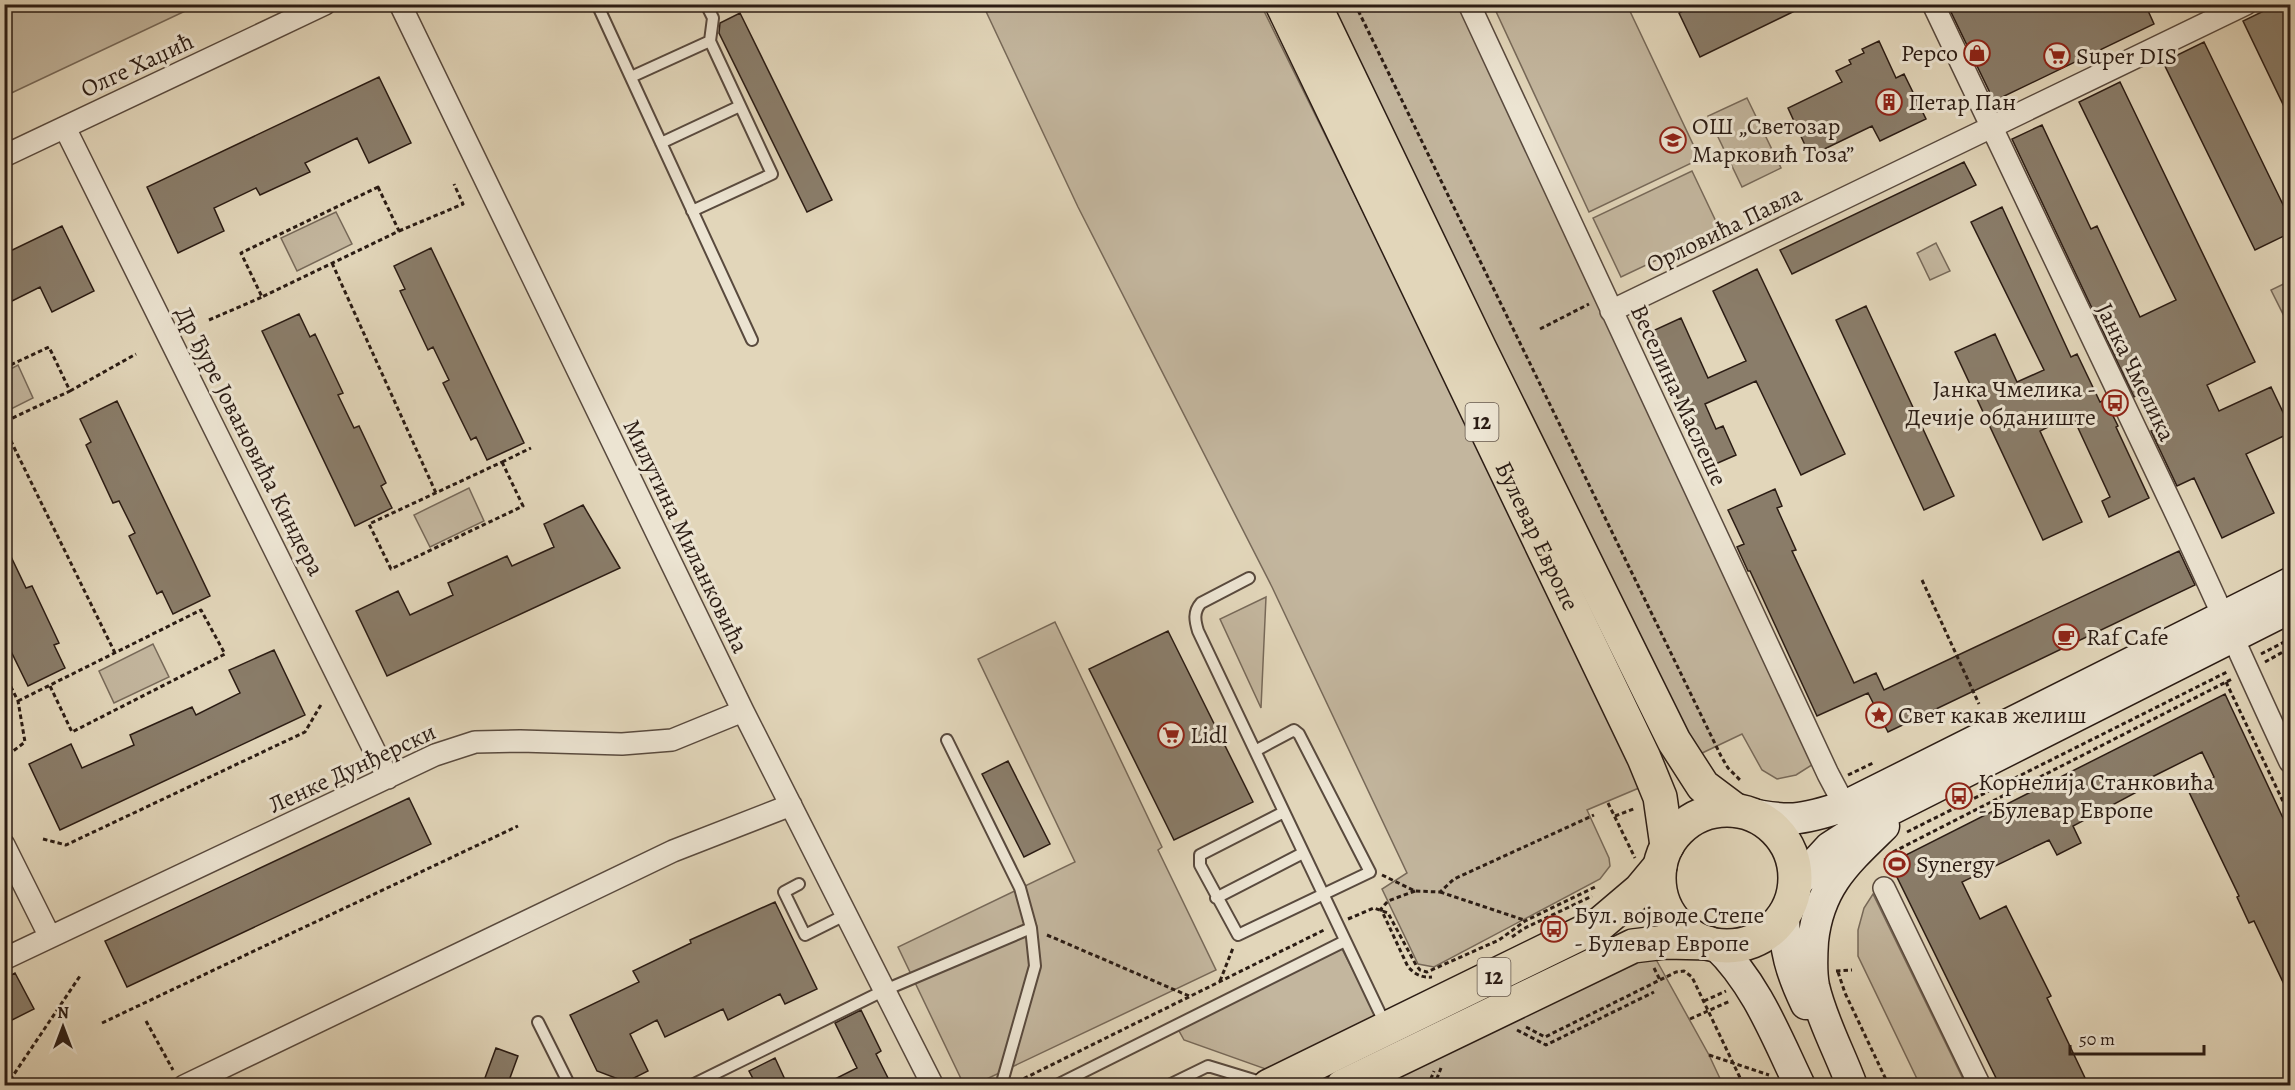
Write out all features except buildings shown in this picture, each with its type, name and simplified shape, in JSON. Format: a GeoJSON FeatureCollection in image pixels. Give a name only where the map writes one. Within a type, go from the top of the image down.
{"type":"FeatureCollection","features":[{"type":"Feature","properties":{"kind":"main road","name":"Булевар Европе"},"geometry":{"type":"LineString","coordinates":[[1282,4],[1644,758],[1660,797],[1654,857]]}},
{"type":"Feature","properties":{"kind":"main road","name":"Булевар Европе"},"geometry":{"type":"LineString","coordinates":[[1314,4],[1479,347],[1674,741],[1703,786],[1740,802]]}},
{"type":"Feature","properties":{"kind":"main road"},"geometry":{"type":"LineString","coordinates":[[1740,802],[1777,820],[1798,820],[1845,806],[2236,647],[2290,582]]}},
{"type":"Feature","properties":{"kind":"main road"},"geometry":{"type":"LineString","coordinates":[[1845,1086],[1796,982],[1785,950],[1789,900],[1830,847],[1878,816],[1917,796],[2236,647],[2290,608]]}},
{"type":"Feature","properties":{"kind":"main road"},"geometry":{"type":"LineString","coordinates":[[1852,1086],[1814,988],[1811,961],[1815,926],[1824,895],[1841,869],[1917,796]]}},
{"type":"Feature","properties":{"kind":"main road","name":"12"},"geometry":{"type":"LineString","coordinates":[[1270,1085],[1600,924],[1636,894],[1654,857],[1679,830],[1695,818],[1740,802],[1782,839],[1793,861],[1789,900],[1772,929],[1755,940],[1736,945],[1666,942],[1633,946],[1343,1086]]}},
{"type":"Feature","properties":{"kind":"main road","name":"12"},"geometry":{"type":"LineString","coordinates":[[1654,857],[1662,899],[1672,919],[1689,934],[1713,944]]}},
{"type":"Feature","properties":{"kind":"main road"},"geometry":{"type":"LineString","coordinates":[[1713,944],[1728,956],[1753,991],[1787,1081]]}},
{"type":"Feature","properties":{"kind":"street","name":"Олге Хаџић"},"geometry":{"type":"LineString","coordinates":[[4,156],[325,4]]}},
{"type":"Feature","properties":{"kind":"street","name":"Милутина Миланковића"},"geometry":{"type":"LineString","coordinates":[[400,4],[742,711],[933,1086]]}},
{"type":"Feature","properties":{"kind":"street","name":"Веселина Маслеше"},"geometry":{"type":"LineString","coordinates":[[1469,4],[1818,753],[1845,806]]}},
{"type":"Feature","properties":{"kind":"street","name":"Јанка Чмелика"},"geometry":{"type":"LineString","coordinates":[[1933,4],[2168,497],[2290,762]]}},
{"type":"Feature","properties":{"kind":"street","name":"Орловића Павла"},"geometry":{"type":"LineString","coordinates":[[1608,303],[1992,129],[2246,4]]}},
{"type":"Feature","properties":{"kind":"street","name":"Др Ђуре Јовановића Киндера"},"geometry":{"type":"LineString","coordinates":[[65,128],[388,778]]}},
{"type":"Feature","properties":{"kind":"street","name":"Ленке Дунђерски"},"geometry":{"type":"LineString","coordinates":[[4,959],[435,755],[475,742],[622,744],[672,740],[742,711]]}},
{"type":"Feature","properties":{"kind":"street"},"geometry":{"type":"LineString","coordinates":[[180,1082],[673,851],[790,805]]}},
{"type":"Feature","properties":{"kind":"street"},"geometry":{"type":"LineString","coordinates":[[4,845],[50,937]]}},
{"type":"Feature","properties":{"kind":"street"},"geometry":{"type":"LineString","coordinates":[[1884,888],[1980,1086]]}},
{"type":"Feature","properties":{"kind":"lane"},"geometry":{"type":"LineString","coordinates":[[597,4],[752,340]]}},
{"type":"Feature","properties":{"kind":"lane"},"geometry":{"type":"LineString","coordinates":[[692,211],[772,174],[710,41],[713,18],[706,4]]}},
{"type":"Feature","properties":{"kind":"lane"},"geometry":{"type":"LineString","coordinates":[[631,77],[710,41]]}},
{"type":"Feature","properties":{"kind":"lane"},"geometry":{"type":"LineString","coordinates":[[661,143],[740,106]]}},
{"type":"Feature","properties":{"kind":"lane"},"geometry":{"type":"LineString","coordinates":[[1249,578],[1201,603],[1196,608],[1198,631],[1387,1029]]}},
{"type":"Feature","properties":{"kind":"lane"},"geometry":{"type":"LineString","coordinates":[[1255,751],[1288,732],[1294,730],[1299,734],[1370,872],[1238,935],[1200,865],[1200,855],[1284,812]]}},
{"type":"Feature","properties":{"kind":"lane"},"geometry":{"type":"LineString","coordinates":[[947,740],[1020,888],[1031,928],[1035,966],[1001,1086]]}},
{"type":"Feature","properties":{"kind":"lane"},"geometry":{"type":"LineString","coordinates":[[1216,898],[1303,853]]}},
{"type":"Feature","properties":{"kind":"lane"},"geometry":{"type":"LineString","coordinates":[[799,884],[784,892],[806,935],[847,914]]}},
{"type":"Feature","properties":{"kind":"lane"},"geometry":{"type":"LineString","coordinates":[[690,1086],[885,990],[1031,928]]}},
{"type":"Feature","properties":{"kind":"lane"},"geometry":{"type":"LineString","coordinates":[[1055,1086],[1345,941]]}},
{"type":"Feature","properties":{"kind":"lane"},"geometry":{"type":"LineString","coordinates":[[538,1022],[570,1086]]}},
{"type":"Feature","properties":{"kind":"lane"},"geometry":{"type":"LineString","coordinates":[[1167,1086],[1208,1066],[1270,1085]]}},
{"type":"Feature","properties":{"kind":"path"},"geometry":{"type":"LineString","coordinates":[[1354,4],[1728,768],[1740,802]]}},
{"type":"Feature","properties":{"kind":"path"},"geometry":{"type":"LineString","coordinates":[[209,320],[399,231],[463,204],[454,184]]}},
{"type":"Feature","properties":{"kind":"path"},"geometry":{"type":"LineString","coordinates":[[262,297],[241,253],[367,192],[378,187],[399,231]]}},
{"type":"Feature","properties":{"kind":"path"},"geometry":{"type":"LineString","coordinates":[[332,263],[436,493]]}},
{"type":"Feature","properties":{"kind":"path"},"geometry":{"type":"LineString","coordinates":[[1540,329],[1608,303]]}},
{"type":"Feature","properties":{"kind":"path"},"geometry":{"type":"LineString","coordinates":[[4,368],[49,347],[70,391]]}},
{"type":"Feature","properties":{"kind":"path"},"geometry":{"type":"LineString","coordinates":[[115,653],[4,424],[136,354]]}},
{"type":"Feature","properties":{"kind":"path"},"geometry":{"type":"LineString","coordinates":[[502,462],[523,506],[391,568],[369,524],[531,448]]}},
{"type":"Feature","properties":{"kind":"path"},"geometry":{"type":"LineString","coordinates":[[1922,580],[1979,704]]}},
{"type":"Feature","properties":{"kind":"path"},"geometry":{"type":"LineString","coordinates":[[18,701],[201,610],[225,654],[72,732],[50,686]]}},
{"type":"Feature","properties":{"kind":"path"},"geometry":{"type":"LineString","coordinates":[[1899,837],[2236,647],[2290,639]]}},
{"type":"Feature","properties":{"kind":"path"},"geometry":{"type":"LineString","coordinates":[[2236,647],[2290,648]]}},
{"type":"Feature","properties":{"kind":"path"},"geometry":{"type":"LineString","coordinates":[[2236,647],[2226,682],[2290,816]]}},
{"type":"Feature","properties":{"kind":"path"},"geometry":{"type":"LineString","coordinates":[[4,673],[18,701],[25,742],[4,758]]}},
{"type":"Feature","properties":{"kind":"path"},"geometry":{"type":"LineString","coordinates":[[1884,856],[2226,682]]}},
{"type":"Feature","properties":{"kind":"path"},"geometry":{"type":"LineString","coordinates":[[43,839],[66,845],[305,732],[322,703]]}},
{"type":"Feature","properties":{"kind":"path"},"geometry":{"type":"LineString","coordinates":[[1608,803],[1654,857]]}},
{"type":"Feature","properties":{"kind":"path"},"geometry":{"type":"LineString","coordinates":[[1440,892],[1454,879],[1594,815]]}},
{"type":"Feature","properties":{"kind":"path"},"geometry":{"type":"LineString","coordinates":[[102,1023],[518,826]]}},
{"type":"Feature","properties":{"kind":"path"},"geometry":{"type":"LineString","coordinates":[[1370,872],[1393,879],[1415,891]]}},
{"type":"Feature","properties":{"kind":"path"},"geometry":{"type":"LineString","coordinates":[[1381,909],[1392,919],[1416,965],[1420,970],[1427,972],[1499,940],[1525,921],[1597,886]]}},
{"type":"Feature","properties":{"kind":"path"},"geometry":{"type":"LineString","coordinates":[[1011,1086],[1337,924],[1367,910],[1381,909],[1388,901],[1415,891],[1440,892],[1525,921]]}},
{"type":"Feature","properties":{"kind":"path"},"geometry":{"type":"LineString","coordinates":[[1500,945],[1524,929],[1601,892]]}},
{"type":"Feature","properties":{"kind":"path"},"geometry":{"type":"LineString","coordinates":[[1381,909],[1408,967],[1425,978],[1436,977]]}},
{"type":"Feature","properties":{"kind":"path"},"geometry":{"type":"LineString","coordinates":[[1031,928],[1190,996]]}},
{"type":"Feature","properties":{"kind":"path"},"geometry":{"type":"LineString","coordinates":[[1219,982],[1238,935]]}},
{"type":"Feature","properties":{"kind":"path"},"geometry":{"type":"LineString","coordinates":[[1835,961],[1845,993],[1889,1086]]}},
{"type":"Feature","properties":{"kind":"path"},"geometry":{"type":"LineString","coordinates":[[1518,1023],[1545,1037],[1676,972],[1684,971],[1692,977],[1744,1086]]}},
{"type":"Feature","properties":{"kind":"path"},"geometry":{"type":"LineString","coordinates":[[6,1086],[80,976]]}},
{"type":"Feature","properties":{"kind":"path"},"geometry":{"type":"LineString","coordinates":[[1508,1025],[1546,1045],[1654,992]]}},
{"type":"Feature","properties":{"kind":"path"},"geometry":{"type":"LineString","coordinates":[[146,1021],[180,1082]]}},
{"type":"Feature","properties":{"kind":"path"},"geometry":{"type":"LineString","coordinates":[[1709,1055],[1787,1081]]}},
{"type":"Feature","properties":{"kind":"path"},"geometry":{"type":"LineString","coordinates":[[1434,1086],[1442,1064]]}},
{"type":"Feature","properties":{"kind":"shaded area"},"geometry":{"type":"Polygon","coordinates":[[[5,4],[198,4],[198,5],[5,96],[5,4]]]}},
{"type":"Feature","properties":{"kind":"shaded area"},"geometry":{"type":"Polygon","coordinates":[[[983,5],[1261,5],[1646,785],[1587,810],[1609,858],[1610,866],[1600,879],[1434,967],[1418,964],[1382,889],[1407,873],[1272,587],[1078,207],[983,5]]]}},
{"type":"Feature","properties":{"kind":"shaded area"},"geometry":{"type":"Polygon","coordinates":[[[1323,5],[1458,5],[1815,763],[1796,775],[1777,779],[1762,770],[1742,734],[1700,754],[1694,749],[1323,5]]]}},
{"type":"Feature","properties":{"kind":"shaded area"},"geometry":{"type":"Polygon","coordinates":[[[1493,5],[1627,5],[1700,159],[1589,212],[1493,5]]]}},
{"type":"Feature","properties":{"kind":"shaded area"},"geometry":{"type":"Polygon","coordinates":[[[1747,98],[1781,168],[1742,187],[1708,116],[1747,98]]]}},
{"type":"Feature","properties":{"kind":"shaded area"},"geometry":{"type":"Polygon","coordinates":[[[1692,171],[1720,230],[1621,277],[1593,218],[1692,171]]]}},
{"type":"Feature","properties":{"kind":"shaded area"},"geometry":{"type":"Polygon","coordinates":[[[336,212],[352,244],[297,271],[281,238],[336,212]]]}},
{"type":"Feature","properties":{"kind":"shaded area"},"geometry":{"type":"Polygon","coordinates":[[[1936,243],[1950,271],[1930,280],[1917,253],[1936,243]]]}},
{"type":"Feature","properties":{"kind":"shaded area"},"geometry":{"type":"Polygon","coordinates":[[[2290,281],[2290,328],[2271,290],[2290,281]]]}},
{"type":"Feature","properties":{"kind":"shaded area"},"geometry":{"type":"Polygon","coordinates":[[[18,365],[33,398],[5,412],[5,372],[18,365]]]}},
{"type":"Feature","properties":{"kind":"shaded area"},"geometry":{"type":"Polygon","coordinates":[[[469,488],[484,521],[430,547],[414,515],[469,488]]]}},
{"type":"Feature","properties":{"kind":"shaded area"},"geometry":{"type":"Polygon","coordinates":[[[1266,597],[1261,708],[1220,619],[1266,597]]]}},
{"type":"Feature","properties":{"kind":"shaded area"},"geometry":{"type":"Polygon","coordinates":[[[1055,622],[1162,847],[1158,850],[1216,970],[974,1085],[964,1085],[898,947],[1075,862],[978,659],[1055,622]]]}},
{"type":"Feature","properties":{"kind":"shaded area"},"geometry":{"type":"Polygon","coordinates":[[[153,644],[169,677],[114,703],[99,671],[153,644]]]}},
{"type":"Feature","properties":{"kind":"shaded area"},"geometry":{"type":"Polygon","coordinates":[[[1873,894],[1966,1085],[1920,1085],[1858,956],[1858,930],[1864,908],[1873,894]]]}},
{"type":"Feature","properties":{"kind":"shaded area"},"geometry":{"type":"Polygon","coordinates":[[[1342,949],[1379,1021],[1274,1072],[1184,1040],[1178,1029],[1342,949]]]}},
{"type":"Feature","properties":{"kind":"shaded area"},"geometry":{"type":"Polygon","coordinates":[[[1653,954],[1723,1085],[1362,1086],[1653,954]]]}},
{"type":"Feature","properties":{"kind":"place","name":"Pepco"},"geometry":{"type":"Point","coordinates":[1977,53]}},
{"type":"Feature","properties":{"kind":"place","name":"Super DIS"},"geometry":{"type":"Point","coordinates":[2057,56]}},
{"type":"Feature","properties":{"kind":"place","name":"Петар Пан"},"geometry":{"type":"Point","coordinates":[1889,102]}},
{"type":"Feature","properties":{"kind":"place","name":"ОШ „Светозар Марковић Тоза”"},"geometry":{"type":"Point","coordinates":[1673,140]}},
{"type":"Feature","properties":{"kind":"place","name":"Јанка Чмелика - Дечије обданиште"},"geometry":{"type":"Point","coordinates":[2115,403]}},
{"type":"Feature","properties":{"kind":"place","name":"Raf Cafe"},"geometry":{"type":"Point","coordinates":[2066,637]}},
{"type":"Feature","properties":{"kind":"place","name":"Свет какав желиш"},"geometry":{"type":"Point","coordinates":[1879,715]}},
{"type":"Feature","properties":{"kind":"place","name":"Lidl"},"geometry":{"type":"Point","coordinates":[1171,735]}},
{"type":"Feature","properties":{"kind":"place","name":"Корнелија Станковића - Булевар Европе"},"geometry":{"type":"Point","coordinates":[1959,796]}},
{"type":"Feature","properties":{"kind":"place","name":"Synergy"},"geometry":{"type":"Point","coordinates":[1897,864]}},
{"type":"Feature","properties":{"kind":"place","name":"Бул. војводе Степе - Булевар Европе"},"geometry":{"type":"Point","coordinates":[1554,929]}}]}
